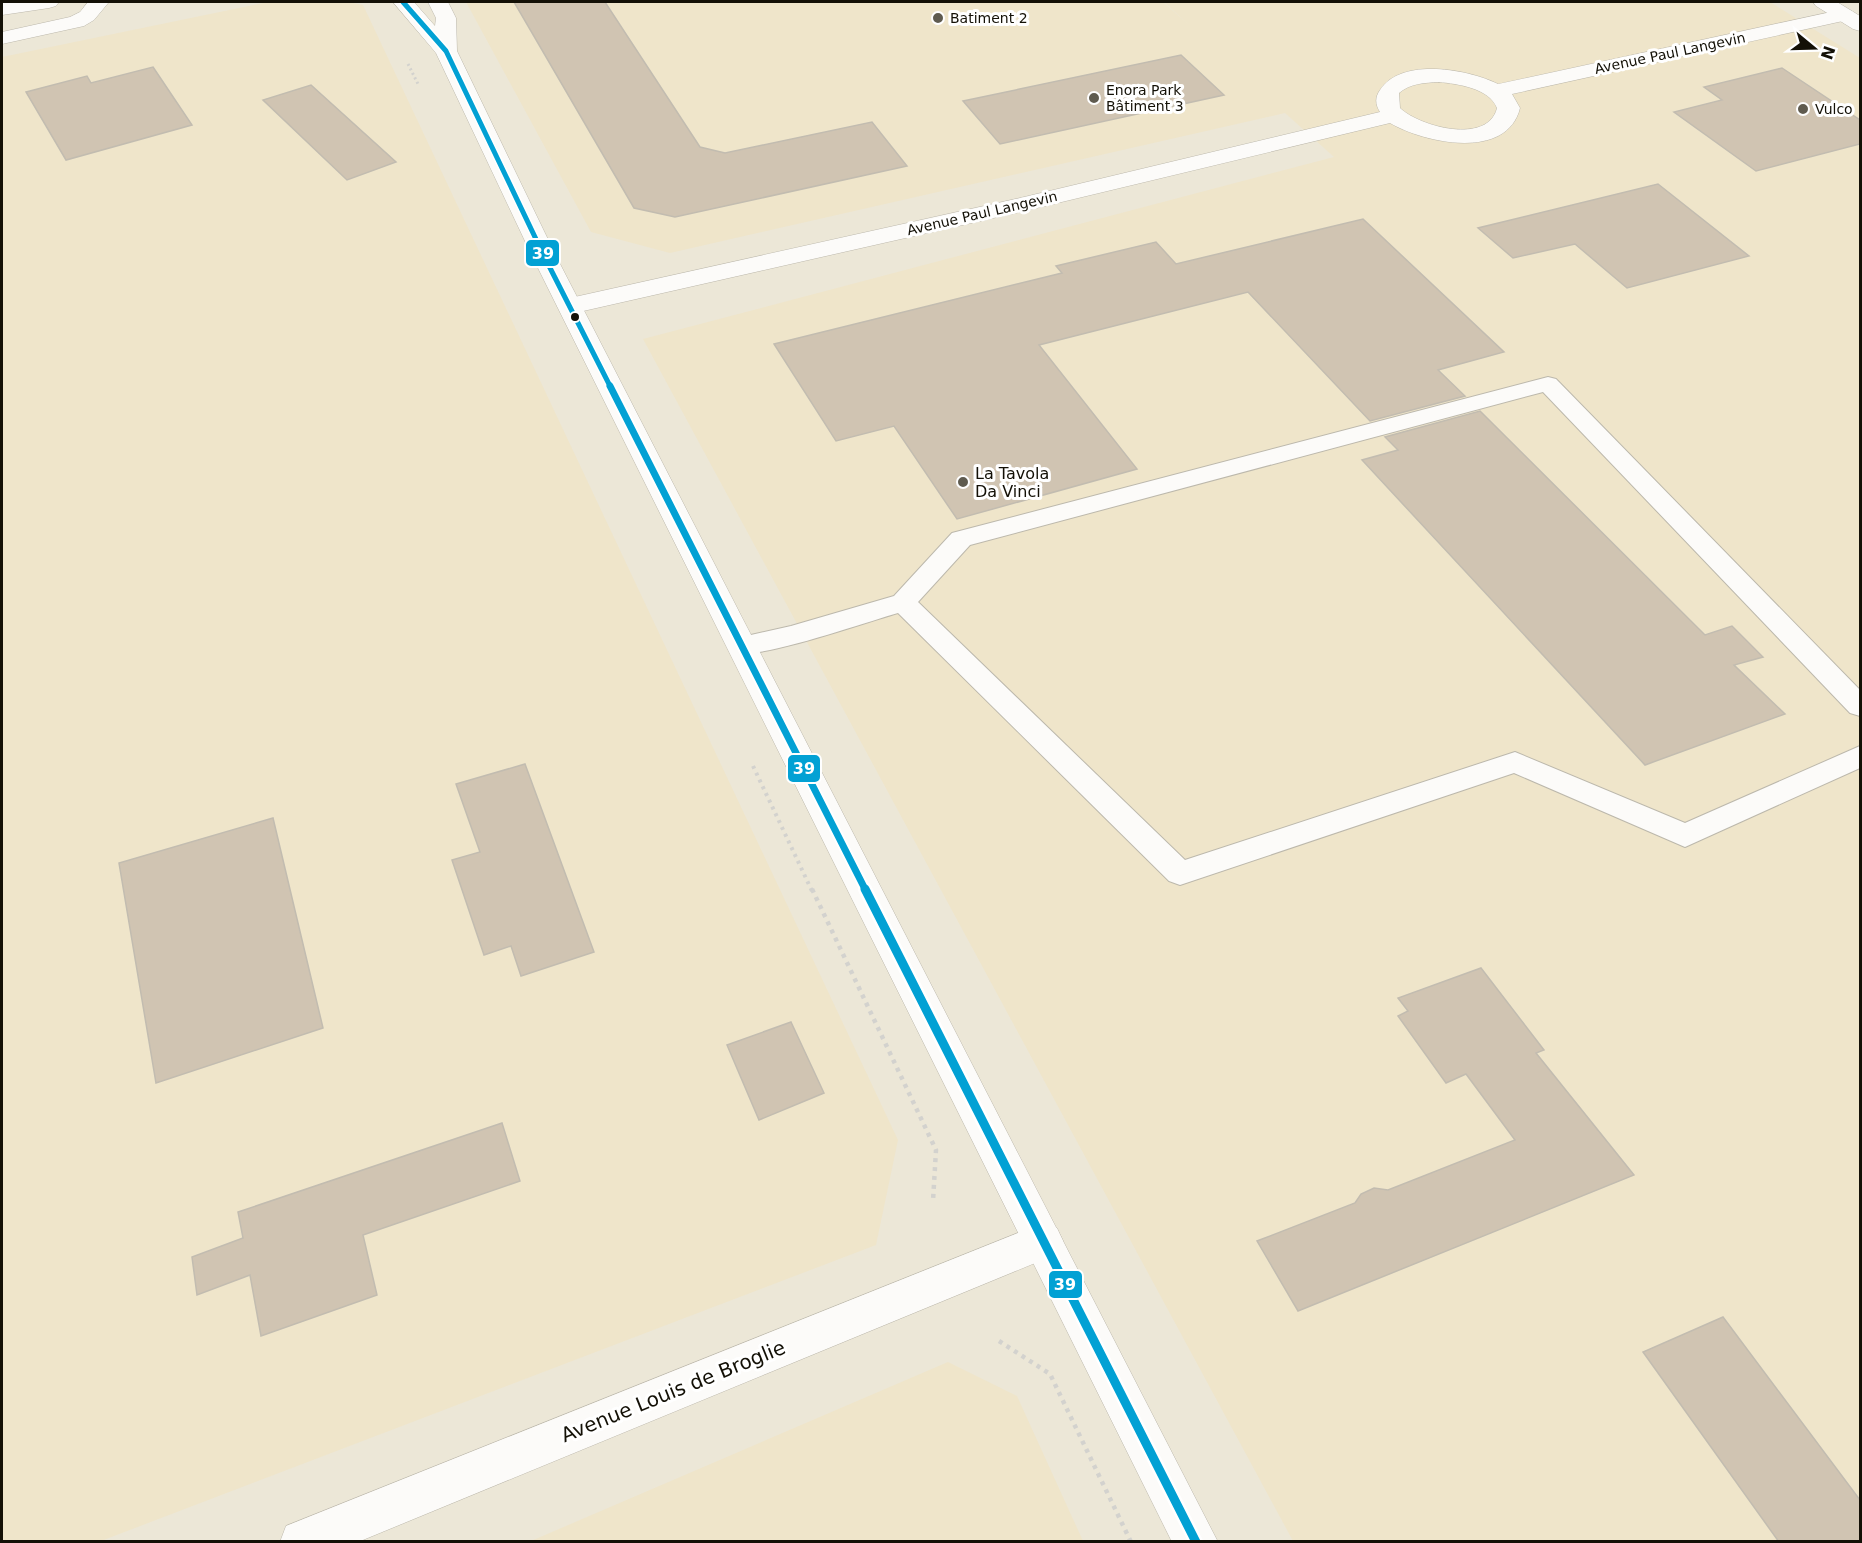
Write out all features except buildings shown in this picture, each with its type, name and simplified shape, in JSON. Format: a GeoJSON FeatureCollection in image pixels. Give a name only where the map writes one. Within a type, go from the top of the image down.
{"type":"FeatureCollection","features":[{"type":"Feature","properties":{"kind":"street"},"geometry":{"type":"LineString","coordinates":[[2,9],[49,2]]}},
{"type":"Feature","properties":{"kind":"street"},"geometry":{"type":"LineString","coordinates":[[2,38],[77,22],[87,16],[99,2]]}},
{"type":"Feature","properties":{"kind":"street"},"geometry":{"type":"LineString","coordinates":[[404,2],[446,51],[570,306],[1196,1542]]}},
{"type":"Feature","properties":{"kind":"street"},"geometry":{"type":"LineString","coordinates":[[438,2],[446,18],[446,51]]}},
{"type":"Feature","properties":{"kind":"street"},"geometry":{"type":"LineString","coordinates":[[1823,2],[1853,20]]}},
{"type":"Feature","properties":{"kind":"street","name":"Avenue Paul Langevin"},"geometry":{"type":"LineString","coordinates":[[1495,91],[1853,20]]}},
{"type":"Feature","properties":{"kind":"street"},"geometry":{"type":"LineString","coordinates":[[1419,76],[1460,77],[1479,83],[1495,91],[1505,100],[1509,110],[1506,120],[1497,128],[1464,136],[1434,133],[1407,124],[1394,115],[1387,106],[1387,96],[1392,87],[1419,76]]}},
{"type":"Feature","properties":{"kind":"street","name":"Avenue Paul Langevin"},"geometry":{"type":"LineString","coordinates":[[570,306],[1009,208],[1394,115]]}},
{"type":"Feature","properties":{"kind":"street","name":"Avenue Louis de Broglie"},"geometry":{"type":"LineString","coordinates":[[302,1542],[1043,1241]]}},
{"type":"Feature","properties":{"kind":"lane"},"geometry":{"type":"LineString","coordinates":[[742,646],[792,635],[903,602],[961,539],[1548,384],[1860,706]]}},
{"type":"Feature","properties":{"kind":"lane"},"geometry":{"type":"LineString","coordinates":[[903,602],[1180,873],[1515,762],[1685,836],[1860,756]]}},
{"type":"Feature","properties":{"kind":"path"},"geometry":{"type":"LineString","coordinates":[[999,1341],[1050,1374],[1131,1542]]}},
{"type":"Feature","properties":{"kind":"shaded area"},"geometry":{"type":"Polygon","coordinates":[[[268,2],[348,2],[363,5],[898,1140],[876,1245],[101,1541],[2,1541],[2,57],[268,2]]]}},
{"type":"Feature","properties":{"kind":"shaded area"},"geometry":{"type":"Polygon","coordinates":[[[466,2],[1163,2],[1189,25],[1164,2],[1770,2],[1860,58],[1860,1541],[1293,1541],[643,339],[1334,157],[1285,113],[670,253],[591,232],[466,2]]]}},
{"type":"Feature","properties":{"kind":"shaded area"},"geometry":{"type":"Polygon","coordinates":[[[948,1362],[1017,1396],[1083,1541],[531,1541],[948,1362]]]}},
{"type":"Feature","properties":{"kind":"transit line","name":"39"},"geometry":{"type":"LineString","coordinates":[[403,2],[446,51],[545,258],[1196,1542]]}},
{"type":"Feature","properties":{"kind":"place","name":"Batiment 2"},"geometry":{"type":"Point","coordinates":[938,18]}},
{"type":"Feature","properties":{"kind":"place","name":"Enora Park Bâtiment 3"},"geometry":{"type":"Point","coordinates":[1094,98]}},
{"type":"Feature","properties":{"kind":"place","name":"Vulco"},"geometry":{"type":"Point","coordinates":[1803,109]}},
{"type":"Feature","properties":{"kind":"place","name":"La Tavola Da Vinci"},"geometry":{"type":"Point","coordinates":[963,482]}}]}
